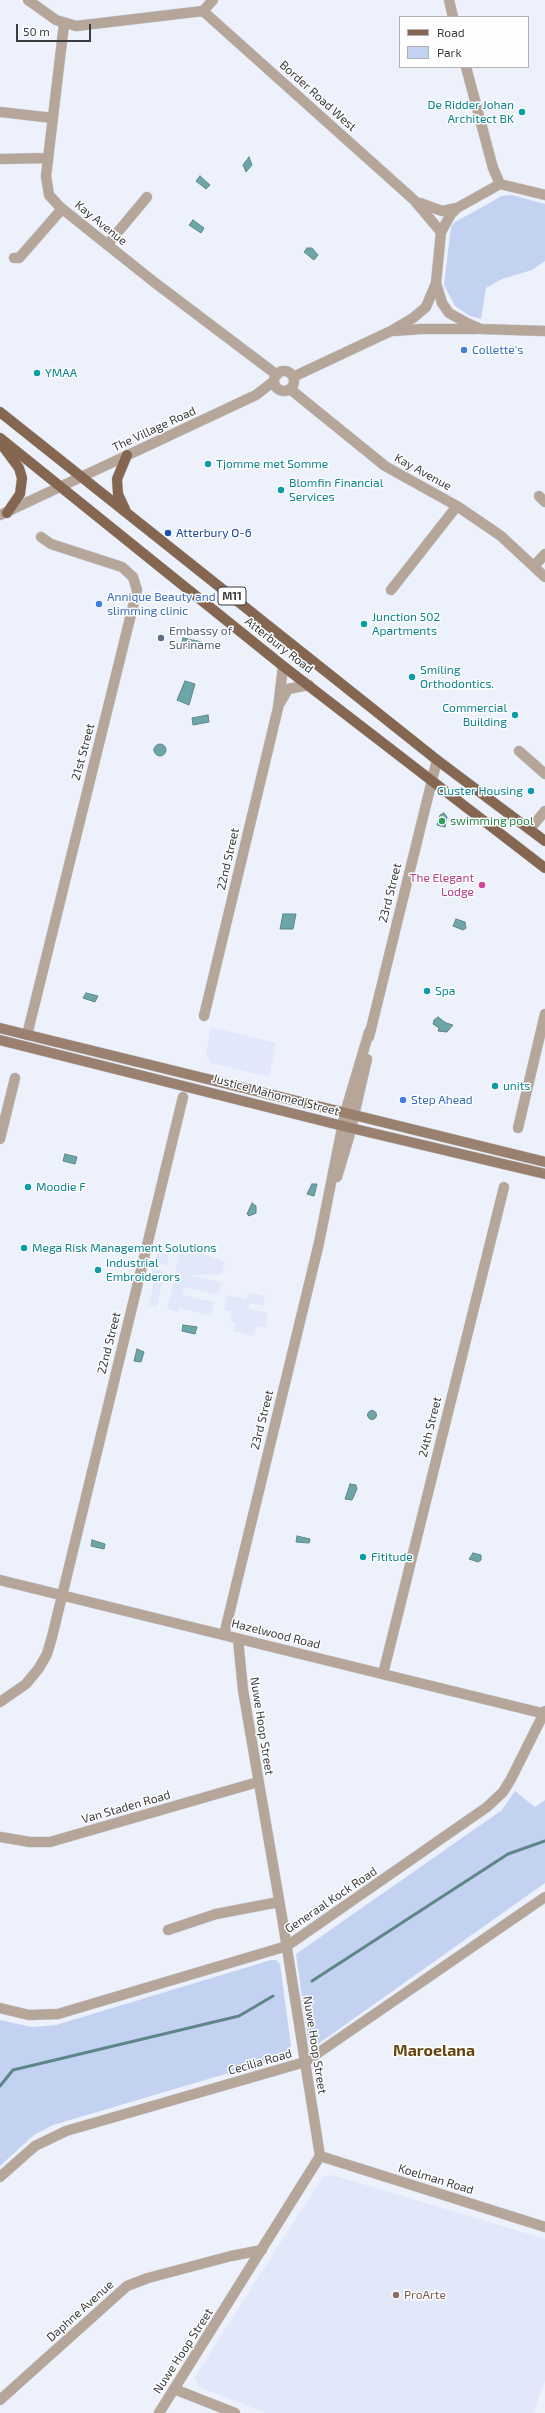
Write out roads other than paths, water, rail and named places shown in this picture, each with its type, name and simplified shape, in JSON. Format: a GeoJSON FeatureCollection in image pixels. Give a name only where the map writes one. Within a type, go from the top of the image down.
{"type":"FeatureCollection","features":[{"type":"Feature","properties":{"kind":"main road","name":"Atterbury Road"},"geometry":{"type":"LineString","coordinates":[[0,412],[437,760],[545,841]]}},
{"type":"Feature","properties":{"kind":"main road","name":"Atterbury Road"},"geometry":{"type":"LineString","coordinates":[[0,438],[283,666],[545,868]]}},
{"type":"Feature","properties":{"kind":"main road"},"geometry":{"type":"LineString","coordinates":[[0,442],[19,468],[22,478],[18,499],[4,514]]}},
{"type":"Feature","properties":{"kind":"main road"},"geometry":{"type":"LineString","coordinates":[[126,511],[116,486],[118,474],[127,455]]}},
{"type":"Feature","properties":{"kind":"main road","name":"Justice Mahomed Street"},"geometry":{"type":"LineString","coordinates":[[0,1028],[545,1162]]}},
{"type":"Feature","properties":{"kind":"main road","name":"Justice Mahomed Street"},"geometry":{"type":"LineString","coordinates":[[0,1040],[347,1127],[545,1174]]}},
{"type":"Feature","properties":{"kind":"street"},"geometry":{"type":"LineString","coordinates":[[28,0],[64,24],[76,26],[95,25],[177,13],[204,12],[213,0]]}},
{"type":"Feature","properties":{"kind":"street"},"geometry":{"type":"LineString","coordinates":[[449,0],[453,16]]}},
{"type":"Feature","properties":{"kind":"street","name":"Border Road West"},"geometry":{"type":"LineString","coordinates":[[204,12],[414,200],[441,232]]}},
{"type":"Feature","properties":{"kind":"street","name":"Kay Avenue"},"geometry":{"type":"LineString","coordinates":[[64,24],[46,176],[47,192],[62,209],[276,378]]}},
{"type":"Feature","properties":{"kind":"street"},"geometry":{"type":"LineString","coordinates":[[466,68],[493,168],[500,184]]}},
{"type":"Feature","properties":{"kind":"street"},"geometry":{"type":"LineString","coordinates":[[0,112],[53,118]]}},
{"type":"Feature","properties":{"kind":"street"},"geometry":{"type":"LineString","coordinates":[[0,159],[48,158]]}},
{"type":"Feature","properties":{"kind":"street"},"geometry":{"type":"LineString","coordinates":[[293,377],[391,331],[421,312],[431,298],[436,283],[441,232],[451,214],[457,208],[500,184],[545,195]]}},
{"type":"Feature","properties":{"kind":"street"},"geometry":{"type":"LineString","coordinates":[[107,245],[147,197]]}},
{"type":"Feature","properties":{"kind":"street","name":"Border Road West"},"geometry":{"type":"LineString","coordinates":[[414,200],[438,210],[457,208]]}},
{"type":"Feature","properties":{"kind":"street"},"geometry":{"type":"LineString","coordinates":[[14,258],[19,258],[62,209]]}},
{"type":"Feature","properties":{"kind":"street"},"geometry":{"type":"LineString","coordinates":[[436,283],[442,303],[449,313],[481,329]]}},
{"type":"Feature","properties":{"kind":"street"},"geometry":{"type":"LineString","coordinates":[[391,331],[421,328],[544,332]]}},
{"type":"Feature","properties":{"kind":"street"},"geometry":{"type":"LineString","coordinates":[[285,372],[293,377],[294,383],[286,389],[256,395],[285,372]]}},
{"type":"Feature","properties":{"kind":"street"},"geometry":{"type":"LineString","coordinates":[[276,378],[276,387],[286,389]]}},
{"type":"Feature","properties":{"kind":"street","name":"Kay Avenue"},"geometry":{"type":"LineString","coordinates":[[286,389],[384,466],[457,506],[501,536],[545,577]]}},
{"type":"Feature","properties":{"kind":"street","name":"The Village Road"},"geometry":{"type":"LineString","coordinates":[[4,514],[256,395]]}},
{"type":"Feature","properties":{"kind":"street"},"geometry":{"type":"LineString","coordinates":[[392,590],[457,506]]}},
{"type":"Feature","properties":{"kind":"street","name":"21st Street"},"geometry":{"type":"LineString","coordinates":[[27,1035],[137,590],[134,577],[122,567],[51,544],[41,537]]}},
{"type":"Feature","properties":{"kind":"street"},"geometry":{"type":"LineString","coordinates":[[534,566],[545,554]]}},
{"type":"Feature","properties":{"kind":"street","name":"22nd Street"},"geometry":{"type":"LineString","coordinates":[[204,1016],[278,708],[283,666]]}},
{"type":"Feature","properties":{"kind":"street","name":"22nd Street"},"geometry":{"type":"LineString","coordinates":[[278,708],[288,689],[309,685]]}},
{"type":"Feature","properties":{"kind":"street"},"geometry":{"type":"LineString","coordinates":[[519,751],[545,774]]}},
{"type":"Feature","properties":{"kind":"street","name":"23rd Street"},"geometry":{"type":"LineString","coordinates":[[224,1635],[369,1032],[437,760]]}},
{"type":"Feature","properties":{"kind":"street"},"geometry":{"type":"LineString","coordinates":[[530,829],[545,811]]}},
{"type":"Feature","properties":{"kind":"street"},"geometry":{"type":"LineString","coordinates":[[518,1128],[545,1014]]}},
{"type":"Feature","properties":{"kind":"street"},"geometry":{"type":"LineString","coordinates":[[0,1139],[15,1078]]}},
{"type":"Feature","properties":{"kind":"street","name":"22nd Street"},"geometry":{"type":"LineString","coordinates":[[0,1702],[26,1684],[47,1654],[182,1098]]}},
{"type":"Feature","properties":{"kind":"street","name":"24th Street"},"geometry":{"type":"LineString","coordinates":[[383,1674],[504,1187]]}},
{"type":"Feature","properties":{"kind":"street","name":"Hazelwood Road"},"geometry":{"type":"LineString","coordinates":[[0,1580],[545,1713]]}},
{"type":"Feature","properties":{"kind":"street","name":"Nuwe Hoop Street"},"geometry":{"type":"LineString","coordinates":[[159,2413],[320,2156],[287,1946],[243,1690],[238,1639]]}},
{"type":"Feature","properties":{"kind":"street","name":"Generaal Kock Road"},"geometry":{"type":"LineString","coordinates":[[0,2008],[29,2015],[44,2015],[65,2012],[287,1946],[487,1807],[503,1792],[545,1713]]}},
{"type":"Feature","properties":{"kind":"street","name":"Van Staden Road"},"geometry":{"type":"LineString","coordinates":[[0,1837],[30,1842],[50,1842],[258,1782]]}},
{"type":"Feature","properties":{"kind":"street","name":"Cecilia Road"},"geometry":{"type":"LineString","coordinates":[[0,2177],[35,2146],[66,2131],[305,2062],[545,1897]]}},
{"type":"Feature","properties":{"kind":"street"},"geometry":{"type":"LineString","coordinates":[[168,1930],[216,1914],[279,1902]]}},
{"type":"Feature","properties":{"kind":"street","name":"Koelman Road"},"geometry":{"type":"LineString","coordinates":[[320,2156],[545,2226]]}},
{"type":"Feature","properties":{"kind":"street","name":"Daphne Avenue"},"geometry":{"type":"LineString","coordinates":[[0,2400],[127,2286],[148,2278],[231,2256],[262,2250]]}},
{"type":"Feature","properties":{"kind":"street"},"geometry":{"type":"LineString","coordinates":[[174,2389],[235,2413]]}},
{"type":"Feature","properties":{"kind":"waterway"},"geometry":{"type":"LineString","coordinates":[[312,1981],[508,1854],[545,1841]]}},
{"type":"Feature","properties":{"kind":"waterway"},"geometry":{"type":"LineString","coordinates":[[0,2086],[13,2070],[239,2016],[273,1996]]}},
{"type":"Feature","properties":{"kind":"place","name":"De Ridder Johan Architect BK"},"geometry":{"type":"Point","coordinates":[522,112]}},
{"type":"Feature","properties":{"kind":"place","name":"Collette's"},"geometry":{"type":"Point","coordinates":[464,350]}},
{"type":"Feature","properties":{"kind":"place","name":"YMAA"},"geometry":{"type":"Point","coordinates":[37,373]}},
{"type":"Feature","properties":{"kind":"place","name":"Tjomme met Somme"},"geometry":{"type":"Point","coordinates":[208,464]}},
{"type":"Feature","properties":{"kind":"place","name":"Blomfin Financial Services"},"geometry":{"type":"Point","coordinates":[281,490]}},
{"type":"Feature","properties":{"kind":"place","name":"Atterbury O-6"},"geometry":{"type":"Point","coordinates":[168,533]}},
{"type":"Feature","properties":{"kind":"place","name":"Annique Beauty and slimming clinic"},"geometry":{"type":"Point","coordinates":[99,604]}},
{"type":"Feature","properties":{"kind":"place","name":"Junction 502 Apartments"},"geometry":{"type":"Point","coordinates":[364,624]}},
{"type":"Feature","properties":{"kind":"place","name":"Embassy of Suriname"},"geometry":{"type":"Point","coordinates":[161,638]}},
{"type":"Feature","properties":{"kind":"place","name":"Smiling Orthodontics."},"geometry":{"type":"Point","coordinates":[412,677]}},
{"type":"Feature","properties":{"kind":"place","name":"Commercial Building"},"geometry":{"type":"Point","coordinates":[515,715]}},
{"type":"Feature","properties":{"kind":"place","name":"Cluster Housing"},"geometry":{"type":"Point","coordinates":[531,791]}},
{"type":"Feature","properties":{"kind":"place","name":"swimming pool"},"geometry":{"type":"Point","coordinates":[442,821]}},
{"type":"Feature","properties":{"kind":"place","name":"The Elegant Lodge"},"geometry":{"type":"Point","coordinates":[482,885]}},
{"type":"Feature","properties":{"kind":"place","name":"Spa"},"geometry":{"type":"Point","coordinates":[427,991]}},
{"type":"Feature","properties":{"kind":"place","name":"units"},"geometry":{"type":"Point","coordinates":[495,1086]}},
{"type":"Feature","properties":{"kind":"place","name":"Step Ahead"},"geometry":{"type":"Point","coordinates":[403,1100]}},
{"type":"Feature","properties":{"kind":"place","name":"Moodie F"},"geometry":{"type":"Point","coordinates":[28,1187]}},
{"type":"Feature","properties":{"kind":"place","name":"Mega Risk Management Solutions"},"geometry":{"type":"Point","coordinates":[24,1248]}},
{"type":"Feature","properties":{"kind":"place","name":"Industrial Embroiderors"},"geometry":{"type":"Point","coordinates":[98,1270]}},
{"type":"Feature","properties":{"kind":"place","name":"Fititude"},"geometry":{"type":"Point","coordinates":[363,1557]}},
{"type":"Feature","properties":{"kind":"place","name":"ProArte"},"geometry":{"type":"Point","coordinates":[396,2295]}},
{"type":"Feature","properties":{"kind":"district","name":"Maroelana"},"geometry":{"type":"Point","coordinates":[434,2051]}}]}
